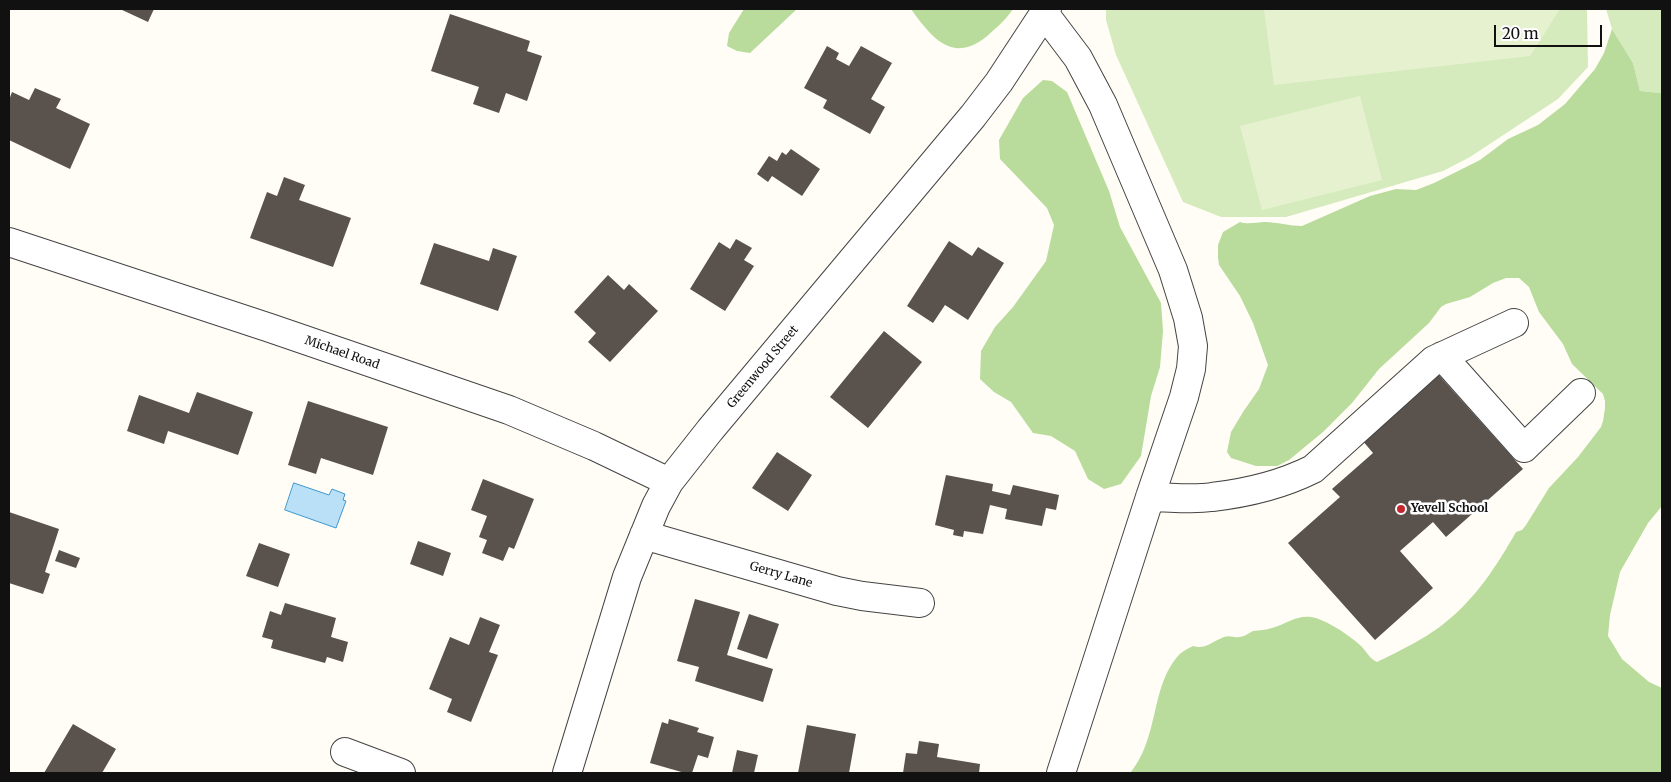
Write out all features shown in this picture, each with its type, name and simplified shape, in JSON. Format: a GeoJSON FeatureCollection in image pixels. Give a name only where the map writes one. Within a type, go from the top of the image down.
{"type":"FeatureCollection","features":[{"type":"Feature","properties":{"kind":"street","name":"Greenwood Street"},"geometry":{"type":"LineString","coordinates":[[567,773],[627,577],[656,506],[669,482],[710,430],[973,116],[999,82],[1046,11]]}},
{"type":"Feature","properties":{"kind":"street"},"geometry":{"type":"LineString","coordinates":[[1046,11],[1078,58],[1102,105],[1174,270],[1188,318],[1193,346],[1191,369],[1184,397],[1061,773]]}},
{"type":"Feature","properties":{"kind":"street","name":"Michael Road"},"geometry":{"type":"LineString","coordinates":[[9,242],[270,328],[509,410],[585,442],[669,482]]}},
{"type":"Feature","properties":{"kind":"street"},"geometry":{"type":"LineString","coordinates":[[1150,497],[1211,498],[1258,489],[1290,480],[1313,469],[1434,360],[1514,322]]}},
{"type":"Feature","properties":{"kind":"street"},"geometry":{"type":"LineString","coordinates":[[1442,356],[1524,448],[1581,393]]}},
{"type":"Feature","properties":{"kind":"street","name":"Gerry Lane"},"geometry":{"type":"LineString","coordinates":[[644,535],[837,590],[862,596],[920,603]]}},
{"type":"Feature","properties":{"kind":"street"},"geometry":{"type":"LineString","coordinates":[[345,752],[401,773]]}},
{"type":"Feature","properties":{"kind":"green space"},"geometry":{"type":"Polygon","coordinates":[[[744,9],[797,9],[750,53],[737,51],[727,46],[729,33],[744,9]]]}},
{"type":"Feature","properties":{"kind":"green space"},"geometry":{"type":"Polygon","coordinates":[[[911,9],[1013,9],[986,37],[974,45],[963,48],[943,44],[926,29],[911,9]]]}},
{"type":"Feature","properties":{"kind":"green space"},"geometry":{"type":"Polygon","coordinates":[[[1106,9],[1587,9],[1588,67],[1558,99],[1470,157],[1443,171],[1286,217],[1221,217],[1183,202],[1116,55],[1106,20],[1106,9]]]}},
{"type":"Feature","properties":{"kind":"green space"},"geometry":{"type":"Polygon","coordinates":[[[1264,9],[1560,9],[1530,56],[1274,85],[1264,9]]]}},
{"type":"Feature","properties":{"kind":"green space"},"geometry":{"type":"Polygon","coordinates":[[[1606,9],[1662,9],[1662,93],[1640,91],[1633,63],[1612,29],[1606,9]]]}},
{"type":"Feature","properties":{"kind":"green space"},"geometry":{"type":"Polygon","coordinates":[[[1612,29],[1633,63],[1640,91],[1662,93],[1662,506],[1648,523],[1620,572],[1610,615],[1608,636],[1622,659],[1649,682],[1662,688],[1662,773],[1130,773],[1143,752],[1166,676],[1179,655],[1193,646],[1201,647],[1224,637],[1241,637],[1253,631],[1272,628],[1294,619],[1310,617],[1328,623],[1345,634],[1361,646],[1377,662],[1440,627],[1458,612],[1477,591],[1516,532],[1522,530],[1526,525],[1549,488],[1578,457],[1601,427],[1603,421],[1605,401],[1603,394],[1572,364],[1563,344],[1539,312],[1529,287],[1519,278],[1506,278],[1493,283],[1470,297],[1441,307],[1429,323],[1379,369],[1352,403],[1323,432],[1289,460],[1277,466],[1256,466],[1231,458],[1227,452],[1231,432],[1259,389],[1268,365],[1253,323],[1240,296],[1219,265],[1218,245],[1223,232],[1240,222],[1270,222],[1302,226],[1370,196],[1396,189],[1416,190],[1480,160],[1508,139],[1538,125],[1565,104],[1595,69],[1604,53],[1612,29]]]}},
{"type":"Feature","properties":{"kind":"green space"},"geometry":{"type":"Polygon","coordinates":[[[1043,80],[1052,81],[1067,92],[1109,191],[1120,227],[1161,303],[1163,331],[1160,367],[1151,396],[1141,456],[1121,484],[1104,489],[1088,479],[1075,451],[1051,436],[1033,433],[1011,402],[994,392],[980,379],[981,351],[995,327],[1013,307],[1046,261],[1054,225],[1047,208],[1000,159],[999,140],[1023,98],[1043,80]]]}},
{"type":"Feature","properties":{"kind":"green space"},"geometry":{"type":"Polygon","coordinates":[[[1360,96],[1382,180],[1262,210],[1240,126],[1360,96]]]}},
{"type":"Feature","properties":{"kind":"water"},"geometry":{"type":"Polygon","coordinates":[[[294,483],[329,495],[332,489],[345,494],[343,500],[346,501],[336,528],[285,510],[294,483]]]}},
{"type":"Feature","properties":{"kind":"building"},"geometry":{"type":"Polygon","coordinates":[[[120,9],[154,9],[148,22],[120,9]]]}},
{"type":"Feature","properties":{"kind":"building"},"geometry":{"type":"Polygon","coordinates":[[[450,14],[530,41],[527,51],[542,56],[527,101],[506,93],[499,113],[473,104],[479,87],[431,71],[450,14]]]}},
{"type":"Feature","properties":{"kind":"building"},"geometry":{"type":"Polygon","coordinates":[[[827,46],[839,53],[836,59],[849,66],[861,46],[892,63],[871,99],[885,107],[870,134],[823,108],[827,100],[804,88],[827,46]]]}},
{"type":"Feature","properties":{"kind":"building"},"geometry":{"type":"Polygon","coordinates":[[[35,88],[61,99],[56,108],[90,124],[70,169],[9,140],[9,100],[12,92],[29,100],[35,88]]]}},
{"type":"Feature","properties":{"kind":"building"},"geometry":{"type":"Polygon","coordinates":[[[791,149],[820,169],[802,196],[772,176],[768,182],[757,174],[769,156],[777,161],[782,152],[786,155],[791,149]]]}},
{"type":"Feature","properties":{"kind":"building"},"geometry":{"type":"Polygon","coordinates":[[[284,177],[305,185],[299,200],[351,218],[333,267],[250,238],[267,192],[277,196],[284,177]]]}},
{"type":"Feature","properties":{"kind":"building"},"geometry":{"type":"Polygon","coordinates":[[[736,239],[752,248],[744,260],[754,266],[725,311],[690,289],[719,242],[730,249],[736,239]]]}},
{"type":"Feature","properties":{"kind":"building"},"geometry":{"type":"Polygon","coordinates":[[[949,241],[972,256],[978,247],[1004,263],[968,320],[945,305],[933,323],[907,306],[949,241]]]}},
{"type":"Feature","properties":{"kind":"building"},"geometry":{"type":"Polygon","coordinates":[[[434,243],[489,261],[493,248],[517,256],[498,311],[420,284],[434,243]]]}},
{"type":"Feature","properties":{"kind":"building"},"geometry":{"type":"Polygon","coordinates":[[[608,275],[624,290],[629,284],[658,311],[610,362],[588,342],[596,333],[574,312],[608,275]]]}},
{"type":"Feature","properties":{"kind":"building"},"geometry":{"type":"Polygon","coordinates":[[[884,331],[922,362],[868,428],[830,397],[884,331]]]}},
{"type":"Feature","properties":{"kind":"building","name":"Yevell School"},"geometry":{"type":"Polygon","coordinates":[[[1437,373],[1523,469],[1446,537],[1433,522],[1400,551],[1433,588],[1375,640],[1288,543],[1340,497],[1332,489],[1373,453],[1362,440],[1437,373]]]}},
{"type":"Feature","properties":{"kind":"building"},"geometry":{"type":"Polygon","coordinates":[[[197,392],[253,412],[238,455],[168,431],[164,444],[127,431],[139,395],[189,413],[197,392]]]}},
{"type":"Feature","properties":{"kind":"building"},"geometry":{"type":"Polygon","coordinates":[[[308,401],[388,427],[373,475],[321,458],[316,474],[288,465],[308,401]]]}},
{"type":"Feature","properties":{"kind":"building"},"geometry":{"type":"Polygon","coordinates":[[[777,452],[812,475],[788,511],[752,488],[777,452]]]}},
{"type":"Feature","properties":{"kind":"building"},"geometry":{"type":"Polygon","coordinates":[[[946,475],[993,484],[992,491],[1010,495],[1013,485],[1059,495],[1056,510],[1046,508],[1042,526],[1005,519],[1007,509],[990,505],[983,534],[964,531],[963,537],[953,535],[954,530],[935,525],[946,475]]]}},
{"type":"Feature","properties":{"kind":"building"},"geometry":{"type":"Polygon","coordinates":[[[483,479],[534,499],[514,549],[509,547],[503,561],[482,553],[487,540],[479,537],[487,516],[471,510],[483,479]]]}},
{"type":"Feature","properties":{"kind":"building"},"geometry":{"type":"Polygon","coordinates":[[[9,512],[59,529],[45,572],[50,574],[43,594],[9,583],[9,512]]]}},
{"type":"Feature","properties":{"kind":"building"},"geometry":{"type":"Polygon","coordinates":[[[418,541],[451,553],[443,576],[410,564],[418,541]]]}},
{"type":"Feature","properties":{"kind":"building"},"geometry":{"type":"Polygon","coordinates":[[[259,543],[290,554],[278,587],[246,576],[259,543]]]}},
{"type":"Feature","properties":{"kind":"building"},"geometry":{"type":"Polygon","coordinates":[[[59,550],[80,558],[76,568],[55,561],[59,550]]]}},
{"type":"Feature","properties":{"kind":"building"},"geometry":{"type":"Polygon","coordinates":[[[695,599],[740,612],[727,655],[773,669],[763,702],[695,681],[699,667],[677,661],[695,599]]]}},
{"type":"Feature","properties":{"kind":"building"},"geometry":{"type":"Polygon","coordinates":[[[285,603],[336,618],[331,637],[348,642],[343,662],[327,657],[325,663],[271,648],[273,640],[262,637],[270,611],[281,615],[285,603]]]}},
{"type":"Feature","properties":{"kind":"building"},"geometry":{"type":"Polygon","coordinates":[[[749,614],[779,624],[767,659],[737,649],[749,614]]]}},
{"type":"Feature","properties":{"kind":"building"},"geometry":{"type":"Polygon","coordinates":[[[480,617],[500,625],[489,652],[498,655],[471,722],[447,712],[452,699],[429,689],[450,637],[469,645],[480,617]]]}},
{"type":"Feature","properties":{"kind":"building"},"geometry":{"type":"Polygon","coordinates":[[[669,719],[699,728],[697,732],[714,737],[708,758],[698,755],[692,773],[685,773],[650,763],[662,722],[668,724],[669,719]]]}},
{"type":"Feature","properties":{"kind":"building"},"geometry":{"type":"Polygon","coordinates":[[[73,724],[116,749],[102,773],[44,773],[73,724]]]}},
{"type":"Feature","properties":{"kind":"building"},"geometry":{"type":"Polygon","coordinates":[[[807,725],[856,734],[849,773],[798,773],[807,725]]]}},
{"type":"Feature","properties":{"kind":"building"},"geometry":{"type":"Polygon","coordinates":[[[919,741],[939,744],[937,757],[980,764],[979,773],[903,773],[906,753],[917,754],[919,741]]]}},
{"type":"Feature","properties":{"kind":"building"},"geometry":{"type":"Polygon","coordinates":[[[737,750],[758,755],[754,773],[732,773],[737,750]]]}},
{"type":"Feature","properties":{"kind":"place","name":"Yevell School"},"geometry":{"type":"Point","coordinates":[1401,509]}}]}
